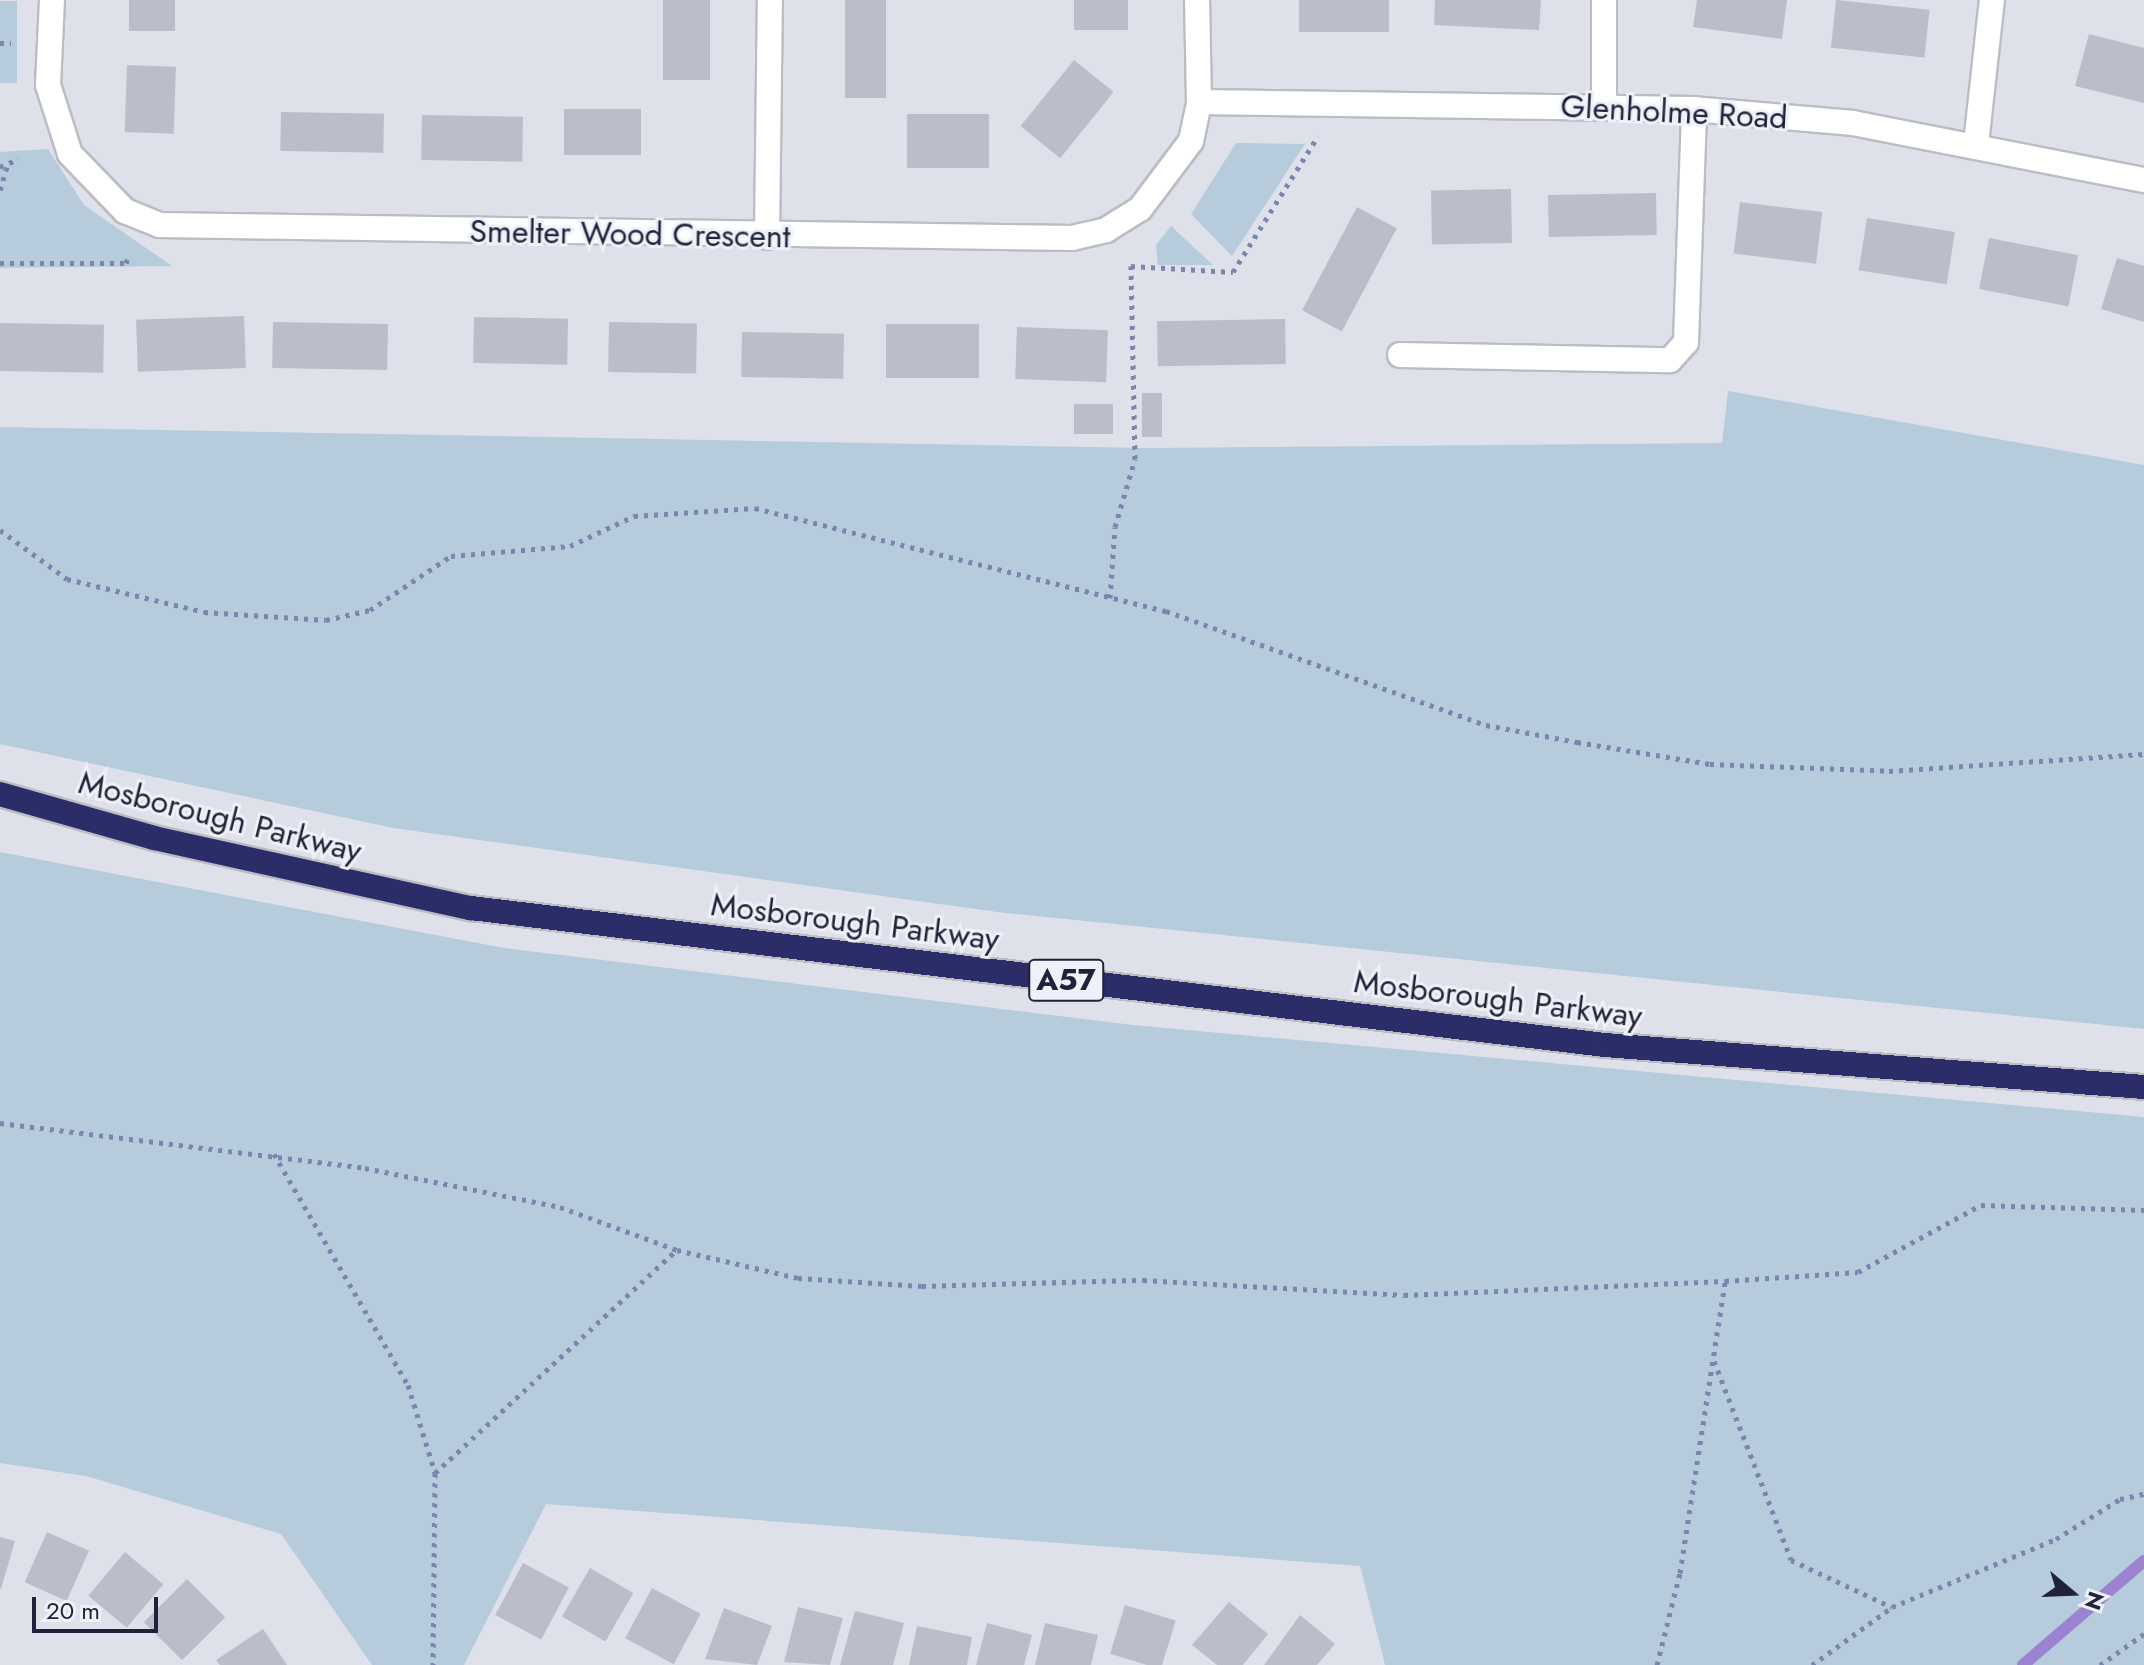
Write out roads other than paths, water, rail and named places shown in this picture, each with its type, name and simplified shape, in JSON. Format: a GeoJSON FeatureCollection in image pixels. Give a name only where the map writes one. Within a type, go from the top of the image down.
{"type":"FeatureCollection","features":[{"type":"Feature","properties":{"kind":"highway","name":"Mosborough Parkway"},"geometry":{"type":"LineString","coordinates":[[0,794],[154,838],[471,908],[1605,1045],[2144,1087]]}},
{"type":"Feature","properties":{"kind":"street","name":"Smelter Wood Crescent"},"geometry":{"type":"LineString","coordinates":[[52,0],[48,85],[70,154],[125,211],[159,225],[767,237],[1072,238],[1106,230],[1149,201],[1175,172],[1191,141],[1199,102],[1197,0]]}},
{"type":"Feature","properties":{"kind":"street"},"geometry":{"type":"LineString","coordinates":[[767,237],[770,0]]}},
{"type":"Feature","properties":{"kind":"street"},"geometry":{"type":"LineString","coordinates":[[1604,0],[1604,106]]}},
{"type":"Feature","properties":{"kind":"street"},"geometry":{"type":"LineString","coordinates":[[1976,144],[1992,0]]}},
{"type":"Feature","properties":{"kind":"street","name":"Glenholme Road"},"geometry":{"type":"LineString","coordinates":[[1199,102],[1694,109],[1853,123],[1976,144],[2144,180]]}},
{"type":"Feature","properties":{"kind":"street"},"geometry":{"type":"LineString","coordinates":[[1400,355],[1670,360],[1686,342],[1694,109]]}},
{"type":"Feature","properties":{"kind":"waterway"},"geometry":{"type":"LineString","coordinates":[[2023,1665],[2144,1561]]}}]}
